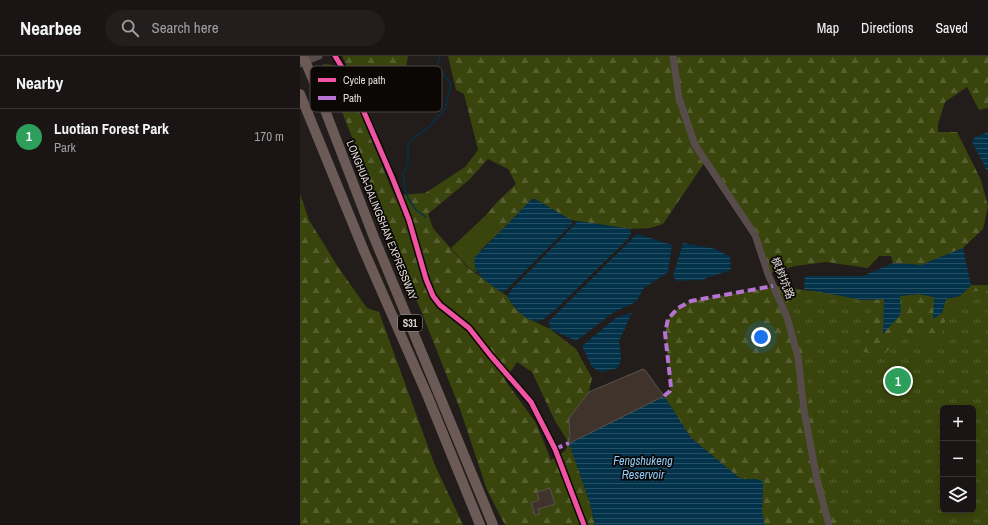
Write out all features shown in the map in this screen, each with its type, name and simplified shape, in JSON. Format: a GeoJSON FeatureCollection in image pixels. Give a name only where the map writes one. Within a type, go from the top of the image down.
{"type":"FeatureCollection","features":[{"type":"Feature","properties":{"kind":"highway","name":"LONGHUA-DALINGSHAN EXPRESSWAY"},"geometry":{"type":"LineString","coordinates":[[303,56],[310,72]]}},
{"type":"Feature","properties":{"kind":"highway","name":"S31"},"geometry":{"type":"LineString","coordinates":[[300,94],[364,251],[428,398],[480,525]]}},
{"type":"Feature","properties":{"kind":"highway","name":"LONGHUA-DALINGSHAN EXPRESSWAY"},"geometry":{"type":"LineString","coordinates":[[326,112],[365,215],[493,525]]}},
{"type":"Feature","properties":{"kind":"street"},"geometry":{"type":"LineString","coordinates":[[300,64],[319,56]]}},
{"type":"Feature","properties":{"kind":"street"},"geometry":{"type":"LineString","coordinates":[[335,56],[341,66]]}},
{"type":"Feature","properties":{"kind":"street","name":"枫树坑路"},"geometry":{"type":"LineString","coordinates":[[673,56],[679,98],[695,145],[755,235],[768,274],[787,317],[798,356],[804,410],[817,480],[829,525]]}},
{"type":"Feature","properties":{"kind":"street"},"geometry":{"type":"LineString","coordinates":[[364,112],[409,220],[426,279],[433,296],[440,305],[469,328],[531,402],[553,446],[584,525]]}},
{"type":"Feature","properties":{"kind":"green space"},"geometry":{"type":"Polygon","coordinates":[[[342,56],[408,56],[406,66],[347,66],[342,56]]]}},
{"type":"Feature","properties":{"kind":"green space"},"geometry":{"type":"Polygon","coordinates":[[[448,56],[988,56],[988,108],[979,110],[967,87],[945,102],[938,124],[938,132],[957,132],[981,180],[988,206],[983,229],[963,248],[921,265],[893,263],[891,256],[879,256],[868,268],[826,262],[795,266],[768,274],[755,235],[705,162],[663,224],[651,228],[630,229],[571,220],[533,198],[500,232],[485,216],[516,184],[508,169],[488,159],[469,180],[428,214],[433,228],[466,266],[507,296],[515,308],[529,319],[550,329],[576,349],[592,378],[589,392],[569,418],[569,443],[590,503],[595,525],[505,525],[487,490],[460,409],[342,112],[360,112],[395,197],[425,193],[465,167],[478,150],[464,94],[456,90],[448,56]],[[517,362],[505,380],[536,423],[551,460],[565,451],[569,443],[555,421],[532,372],[517,362]]]}},
{"type":"Feature","properties":{"kind":"green space"},"geometry":{"type":"Polygon","coordinates":[[[323,64],[334,65],[324,66],[323,64]]]}},
{"type":"Feature","properties":{"kind":"green space"},"geometry":{"type":"Polygon","coordinates":[[[300,194],[309,220],[338,267],[367,308],[379,312],[434,463],[463,525],[300,525],[300,194]]]}},
{"type":"Feature","properties":{"kind":"green space"},"geometry":{"type":"Polygon","coordinates":[[[485,216],[500,232],[481,250],[478,255],[475,267],[477,273],[467,266],[451,248],[485,216]]]}},
{"type":"Feature","properties":{"kind":"green space"},"geometry":{"type":"Polygon","coordinates":[[[971,285],[988,285],[988,525],[764,525],[762,513],[763,482],[744,480],[738,477],[691,438],[664,396],[670,391],[671,387],[665,333],[668,319],[678,308],[691,301],[778,286],[863,300],[884,299],[884,334],[900,296],[919,294],[934,297],[934,318],[942,313],[946,299],[960,296],[971,285]]]}},
{"type":"Feature","properties":{"kind":"green space"},"geometry":{"type":"Polygon","coordinates":[[[782,289],[830,292],[873,304],[862,352],[885,354],[901,334],[918,334],[930,346],[939,341],[950,306],[975,291],[988,291],[988,525],[836,525],[814,418],[800,336],[782,289]]]}},
{"type":"Feature","properties":{"kind":"water"},"geometry":{"type":"Polygon","coordinates":[[[988,132],[988,173],[972,142],[974,138],[988,132]]]}},
{"type":"Feature","properties":{"kind":"water"},"geometry":{"type":"Polygon","coordinates":[[[533,198],[571,220],[572,224],[505,291],[501,292],[478,273],[474,263],[475,257],[533,198]]]}},
{"type":"Feature","properties":{"kind":"water"},"geometry":{"type":"Polygon","coordinates":[[[578,221],[630,229],[631,233],[629,238],[553,312],[542,320],[537,321],[527,318],[517,310],[507,296],[511,290],[578,221]]]}},
{"type":"Feature","properties":{"kind":"water"},"geometry":{"type":"Polygon","coordinates":[[[637,234],[672,245],[668,272],[644,288],[636,302],[614,312],[576,341],[550,329],[549,321],[637,234]]]}},
{"type":"Feature","properties":{"kind":"water"},"geometry":{"type":"Polygon","coordinates":[[[683,243],[716,249],[730,257],[731,270],[701,280],[677,281],[673,276],[683,243]]]}},
{"type":"Feature","properties":{"kind":"water"},"geometry":{"type":"Polygon","coordinates":[[[963,248],[971,285],[960,296],[946,299],[942,313],[933,319],[934,297],[919,294],[900,296],[901,314],[883,334],[884,299],[863,300],[804,289],[805,276],[863,276],[893,263],[921,265],[963,248]]]}},
{"type":"Feature","properties":{"kind":"water"},"geometry":{"type":"Polygon","coordinates":[[[632,313],[619,341],[621,359],[618,368],[601,372],[592,367],[582,346],[617,317],[632,313]]]}},
{"type":"Feature","properties":{"kind":"water","name":"Fengshukeng Reservoir"},"geometry":{"type":"Polygon","coordinates":[[[664,396],[691,438],[738,477],[744,479],[757,479],[763,482],[762,513],[764,525],[595,525],[590,503],[569,443],[664,396]]]}},
{"type":"Feature","properties":{"kind":"building"},"geometry":{"type":"Polygon","coordinates":[[[643,369],[664,396],[570,443],[569,418],[589,392],[643,369]]]}},
{"type":"Feature","properties":{"kind":"building"},"geometry":{"type":"Polygon","coordinates":[[[550,488],[555,504],[538,509],[540,514],[535,515],[531,503],[539,500],[537,492],[550,488]]]}},
{"type":"Feature","properties":{"kind":"waterway"},"geometry":{"type":"LineString","coordinates":[[437,66],[440,56]]}},
{"type":"Feature","properties":{"kind":"waterway"},"geometry":{"type":"LineString","coordinates":[[426,217],[416,210],[408,198],[403,175],[408,163],[408,143],[431,125],[445,109],[451,84],[442,72]]}},
{"type":"Feature","properties":{"kind":"marked path"},"geometry":{"type":"LineString","coordinates":[[664,396],[670,391],[671,387],[665,333],[668,319],[678,308],[691,301],[773,286]]}},
{"type":"Feature","properties":{"kind":"marked path"},"geometry":{"type":"LineString","coordinates":[[555,449],[569,443]]}},
{"type":"Feature","properties":{"kind":"cycle path"},"geometry":{"type":"LineString","coordinates":[[335,56],[341,66]]}},
{"type":"Feature","properties":{"kind":"cycle path"},"geometry":{"type":"LineString","coordinates":[[364,112],[409,220],[426,279],[433,296],[440,305],[469,328],[531,402],[555,449],[584,525]]}},
{"type":"Feature","properties":{"kind":"place","name":"Luotian Forest Park"},"geometry":{"type":"Point","coordinates":[898,381]}}]}
